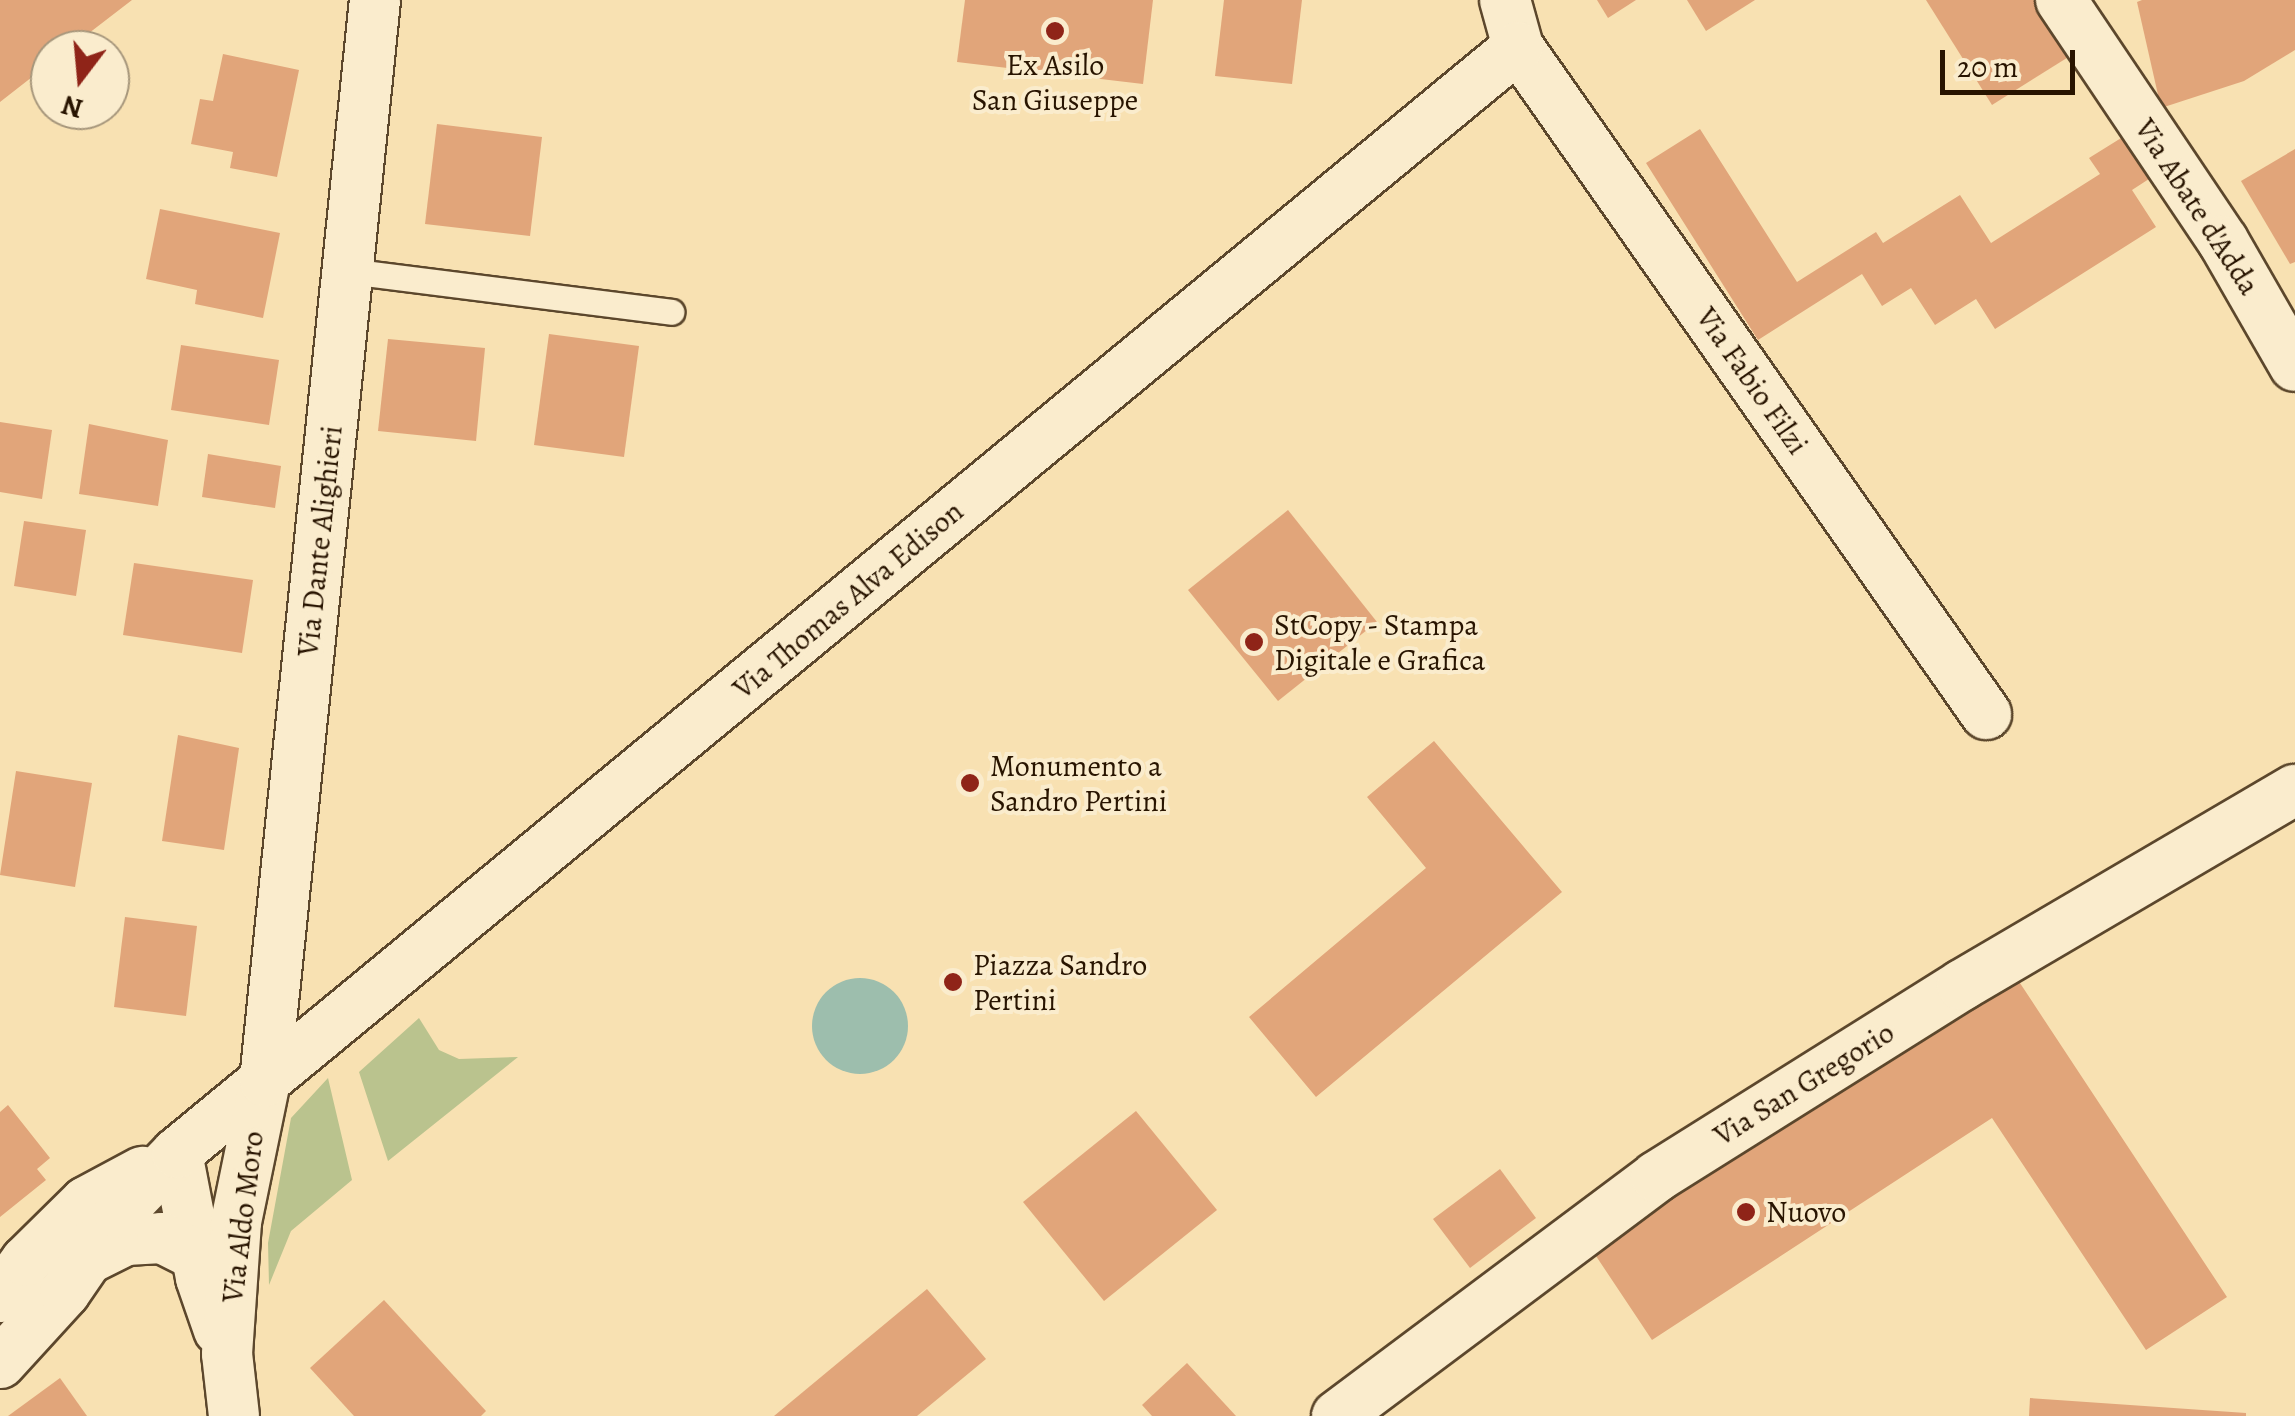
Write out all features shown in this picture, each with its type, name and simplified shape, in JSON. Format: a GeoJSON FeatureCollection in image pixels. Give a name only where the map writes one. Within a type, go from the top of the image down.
{"type":"FeatureCollection","features":[{"type":"Feature","properties":{"kind":"street","name":"Via Dante Alighieri"},"geometry":{"type":"LineString","coordinates":[[265,1081],[375,0]]}},
{"type":"Feature","properties":{"kind":"street","name":"Via Fabio Filzi"},"geometry":{"type":"LineString","coordinates":[[1505,0],[1518,47],[1986,714]]}},
{"type":"Feature","properties":{"kind":"street","name":"Via Abate d'Adda"},"geometry":{"type":"LineString","coordinates":[[2061,0],[2223,241],[2295,366]]}},
{"type":"Feature","properties":{"kind":"street","name":"Via Thomas Alva Edison"},"geometry":{"type":"LineString","coordinates":[[4,1351],[88,1259],[119,1213],[177,1153],[1518,47]]}},
{"type":"Feature","properties":{"kind":"street","name":"Via San Gregorio"},"geometry":{"type":"LineString","coordinates":[[1337,1416],[1656,1177],[1962,985],[2295,790]]}},
{"type":"Feature","properties":{"kind":"street","name":"Via Aldo Moro"},"geometry":{"type":"LineString","coordinates":[[227,1354],[236,1222],[265,1081]]}},
{"type":"Feature","properties":{"kind":"street","name":"Via Thomas Alva Edison"},"geometry":{"type":"LineString","coordinates":[[0,1297],[26,1260],[86,1202],[177,1153]]}},
{"type":"Feature","properties":{"kind":"street","name":"Via Aldo Moro"},"geometry":{"type":"LineString","coordinates":[[177,1153],[198,1256],[227,1354],[234,1416]]}},
{"type":"Feature","properties":{"kind":"street","name":"Via Thomas Alva Edison"},"geometry":{"type":"LineString","coordinates":[[88,1259],[126,1240],[162,1238],[198,1256]]}},
{"type":"Feature","properties":{"kind":"lane"},"geometry":{"type":"LineString","coordinates":[[348,271],[671,312]]}},
{"type":"Feature","properties":{"kind":"green space"},"geometry":{"type":"Polygon","coordinates":[[[419,1018],[439,1050],[459,1059],[518,1057],[388,1161],[359,1072],[419,1018]]]}},
{"type":"Feature","properties":{"kind":"green space"},"geometry":{"type":"Polygon","coordinates":[[[328,1078],[352,1180],[291,1231],[269,1285],[268,1243],[291,1118],[328,1078]]]}},
{"type":"Feature","properties":{"kind":"shaded area"},"geometry":{"type":"Polygon","coordinates":[[[860,978],[878,982],[894,992],[904,1008],[908,1026],[904,1044],[894,1060],[878,1070],[860,1074],[842,1070],[826,1060],[816,1044],[812,1026],[816,1008],[826,992],[842,982],[860,978]]]}},
{"type":"Feature","properties":{"kind":"building"},"geometry":{"type":"Polygon","coordinates":[[[0,0],[132,0],[93,30],[30,30],[30,79],[0,102],[0,0]]]}},
{"type":"Feature","properties":{"kind":"building","name":"Ex Asilo San Giuseppe"},"geometry":{"type":"Polygon","coordinates":[[[965,0],[1153,0],[1143,84],[957,62],[965,0]]]}},
{"type":"Feature","properties":{"kind":"building","name":"Ex Asilo San Giuseppe"},"geometry":{"type":"Polygon","coordinates":[[[1224,0],[1302,0],[1292,84],[1215,76],[1224,0]]]}},
{"type":"Feature","properties":{"kind":"building"},"geometry":{"type":"Polygon","coordinates":[[[1597,0],[1636,0],[1608,18],[1597,0]]]}},
{"type":"Feature","properties":{"kind":"building"},"geometry":{"type":"Polygon","coordinates":[[[1687,0],[1755,0],[1706,31],[1687,0]]]}},
{"type":"Feature","properties":{"kind":"building"},"geometry":{"type":"Polygon","coordinates":[[[1926,0],[2035,0],[2070,56],[1992,105],[1926,0]]]}},
{"type":"Feature","properties":{"kind":"building"},"geometry":{"type":"Polygon","coordinates":[[[2295,0],[2295,50],[2244,81],[2161,108],[2137,2],[2295,0]]]}},
{"type":"Feature","properties":{"kind":"building"},"geometry":{"type":"Polygon","coordinates":[[[223,54],[299,70],[277,177],[230,168],[233,152],[191,144],[200,99],[213,101],[223,54]]]}},
{"type":"Feature","properties":{"kind":"building"},"geometry":{"type":"Polygon","coordinates":[[[437,124],[542,137],[530,236],[425,224],[437,124]]]}},
{"type":"Feature","properties":{"kind":"building"},"geometry":{"type":"Polygon","coordinates":[[[1700,129],[1797,282],[1876,232],[1883,243],[1960,195],[1991,243],[2100,174],[2089,158],[2126,135],[2152,177],[2132,190],[2156,227],[1995,329],[1976,299],[1935,325],[1911,288],[1882,306],[1862,274],[1758,340],[1646,163],[1700,129]]]}},
{"type":"Feature","properties":{"kind":"building"},"geometry":{"type":"Polygon","coordinates":[[[2295,149],[2295,262],[2290,264],[2241,181],[2295,149]]]}},
{"type":"Feature","properties":{"kind":"building"},"geometry":{"type":"Polygon","coordinates":[[[160,209],[280,233],[263,318],[195,304],[197,290],[146,279],[160,209]]]}},
{"type":"Feature","properties":{"kind":"building"},"geometry":{"type":"Polygon","coordinates":[[[549,334],[639,346],[624,457],[534,445],[549,334]]]}},
{"type":"Feature","properties":{"kind":"building"},"geometry":{"type":"Polygon","coordinates":[[[388,339],[485,348],[476,441],[378,431],[388,339]]]}},
{"type":"Feature","properties":{"kind":"building"},"geometry":{"type":"Polygon","coordinates":[[[181,345],[279,360],[269,425],[171,410],[181,345]]]}},
{"type":"Feature","properties":{"kind":"building"},"geometry":{"type":"Polygon","coordinates":[[[0,422],[52,430],[42,499],[0,492],[0,422]]]}},
{"type":"Feature","properties":{"kind":"building"},"geometry":{"type":"Polygon","coordinates":[[[89,424],[168,440],[158,506],[79,494],[89,424]]]}},
{"type":"Feature","properties":{"kind":"building"},"geometry":{"type":"Polygon","coordinates":[[[208,454],[281,466],[275,508],[202,497],[208,454]]]}},
{"type":"Feature","properties":{"kind":"building"},"geometry":{"type":"Polygon","coordinates":[[[1288,510],[1377,622],[1278,701],[1188,590],[1288,510]]]}},
{"type":"Feature","properties":{"kind":"building"},"geometry":{"type":"Polygon","coordinates":[[[24,521],[86,530],[76,596],[14,586],[24,521]]]}},
{"type":"Feature","properties":{"kind":"building"},"geometry":{"type":"Polygon","coordinates":[[[134,563],[253,580],[242,653],[123,635],[134,563]]]}},
{"type":"Feature","properties":{"kind":"building"},"geometry":{"type":"Polygon","coordinates":[[[178,735],[239,748],[224,850],[162,841],[178,735]]]}},
{"type":"Feature","properties":{"kind":"building"},"geometry":{"type":"Polygon","coordinates":[[[1434,741],[1562,892],[1316,1097],[1249,1017],[1426,868],[1367,797],[1434,741]]]}},
{"type":"Feature","properties":{"kind":"building"},"geometry":{"type":"Polygon","coordinates":[[[16,771],[92,783],[75,887],[0,875],[16,771]]]}},
{"type":"Feature","properties":{"kind":"building"},"geometry":{"type":"Polygon","coordinates":[[[125,917],[197,926],[186,1016],[114,1007],[125,917]]]}},
{"type":"Feature","properties":{"kind":"building"},"geometry":{"type":"Polygon","coordinates":[[[2012,971],[2227,1297],[2146,1350],[1992,1118],[1652,1340],[1590,1247],[2012,971]]]}},
{"type":"Feature","properties":{"kind":"building"},"geometry":{"type":"Polygon","coordinates":[[[8,1105],[50,1158],[37,1169],[46,1180],[0,1217],[0,1112],[8,1105]]]}},
{"type":"Feature","properties":{"kind":"building"},"geometry":{"type":"Polygon","coordinates":[[[1136,1111],[1217,1210],[1104,1301],[1023,1202],[1136,1111]]]}},
{"type":"Feature","properties":{"kind":"building"},"geometry":{"type":"Polygon","coordinates":[[[1500,1169],[1536,1218],[1470,1268],[1433,1219],[1500,1169]]]}},
{"type":"Feature","properties":{"kind":"building"},"geometry":{"type":"Polygon","coordinates":[[[927,1289],[986,1359],[917,1416],[774,1416],[927,1289]]]}},
{"type":"Feature","properties":{"kind":"building"},"geometry":{"type":"Polygon","coordinates":[[[384,1300],[486,1411],[481,1416],[354,1416],[310,1368],[384,1300]]]}},
{"type":"Feature","properties":{"kind":"building"},"geometry":{"type":"Polygon","coordinates":[[[1187,1363],[1236,1416],[1152,1416],[1142,1405],[1187,1363]]]}},
{"type":"Feature","properties":{"kind":"building"},"geometry":{"type":"Polygon","coordinates":[[[60,1378],[87,1416],[8,1416],[60,1378]]]}},
{"type":"Feature","properties":{"kind":"building"},"geometry":{"type":"Polygon","coordinates":[[[2030,1398],[2246,1413],[2246,1416],[2029,1416],[2030,1398]]]}},
{"type":"Feature","properties":{"kind":"place","name":"Ex Asilo San Giuseppe"},"geometry":{"type":"Point","coordinates":[1055,31]}},
{"type":"Feature","properties":{"kind":"place","name":"StCopy - Stampa Digitale e Grafica"},"geometry":{"type":"Point","coordinates":[1254,642]}},
{"type":"Feature","properties":{"kind":"place","name":"Monumento a Sandro Pertini"},"geometry":{"type":"Point","coordinates":[970,783]}},
{"type":"Feature","properties":{"kind":"place","name":"Piazza Sandro Pertini"},"geometry":{"type":"Point","coordinates":[953,982]}},
{"type":"Feature","properties":{"kind":"place","name":"Nuovo"},"geometry":{"type":"Point","coordinates":[1746,1212]}}]}
